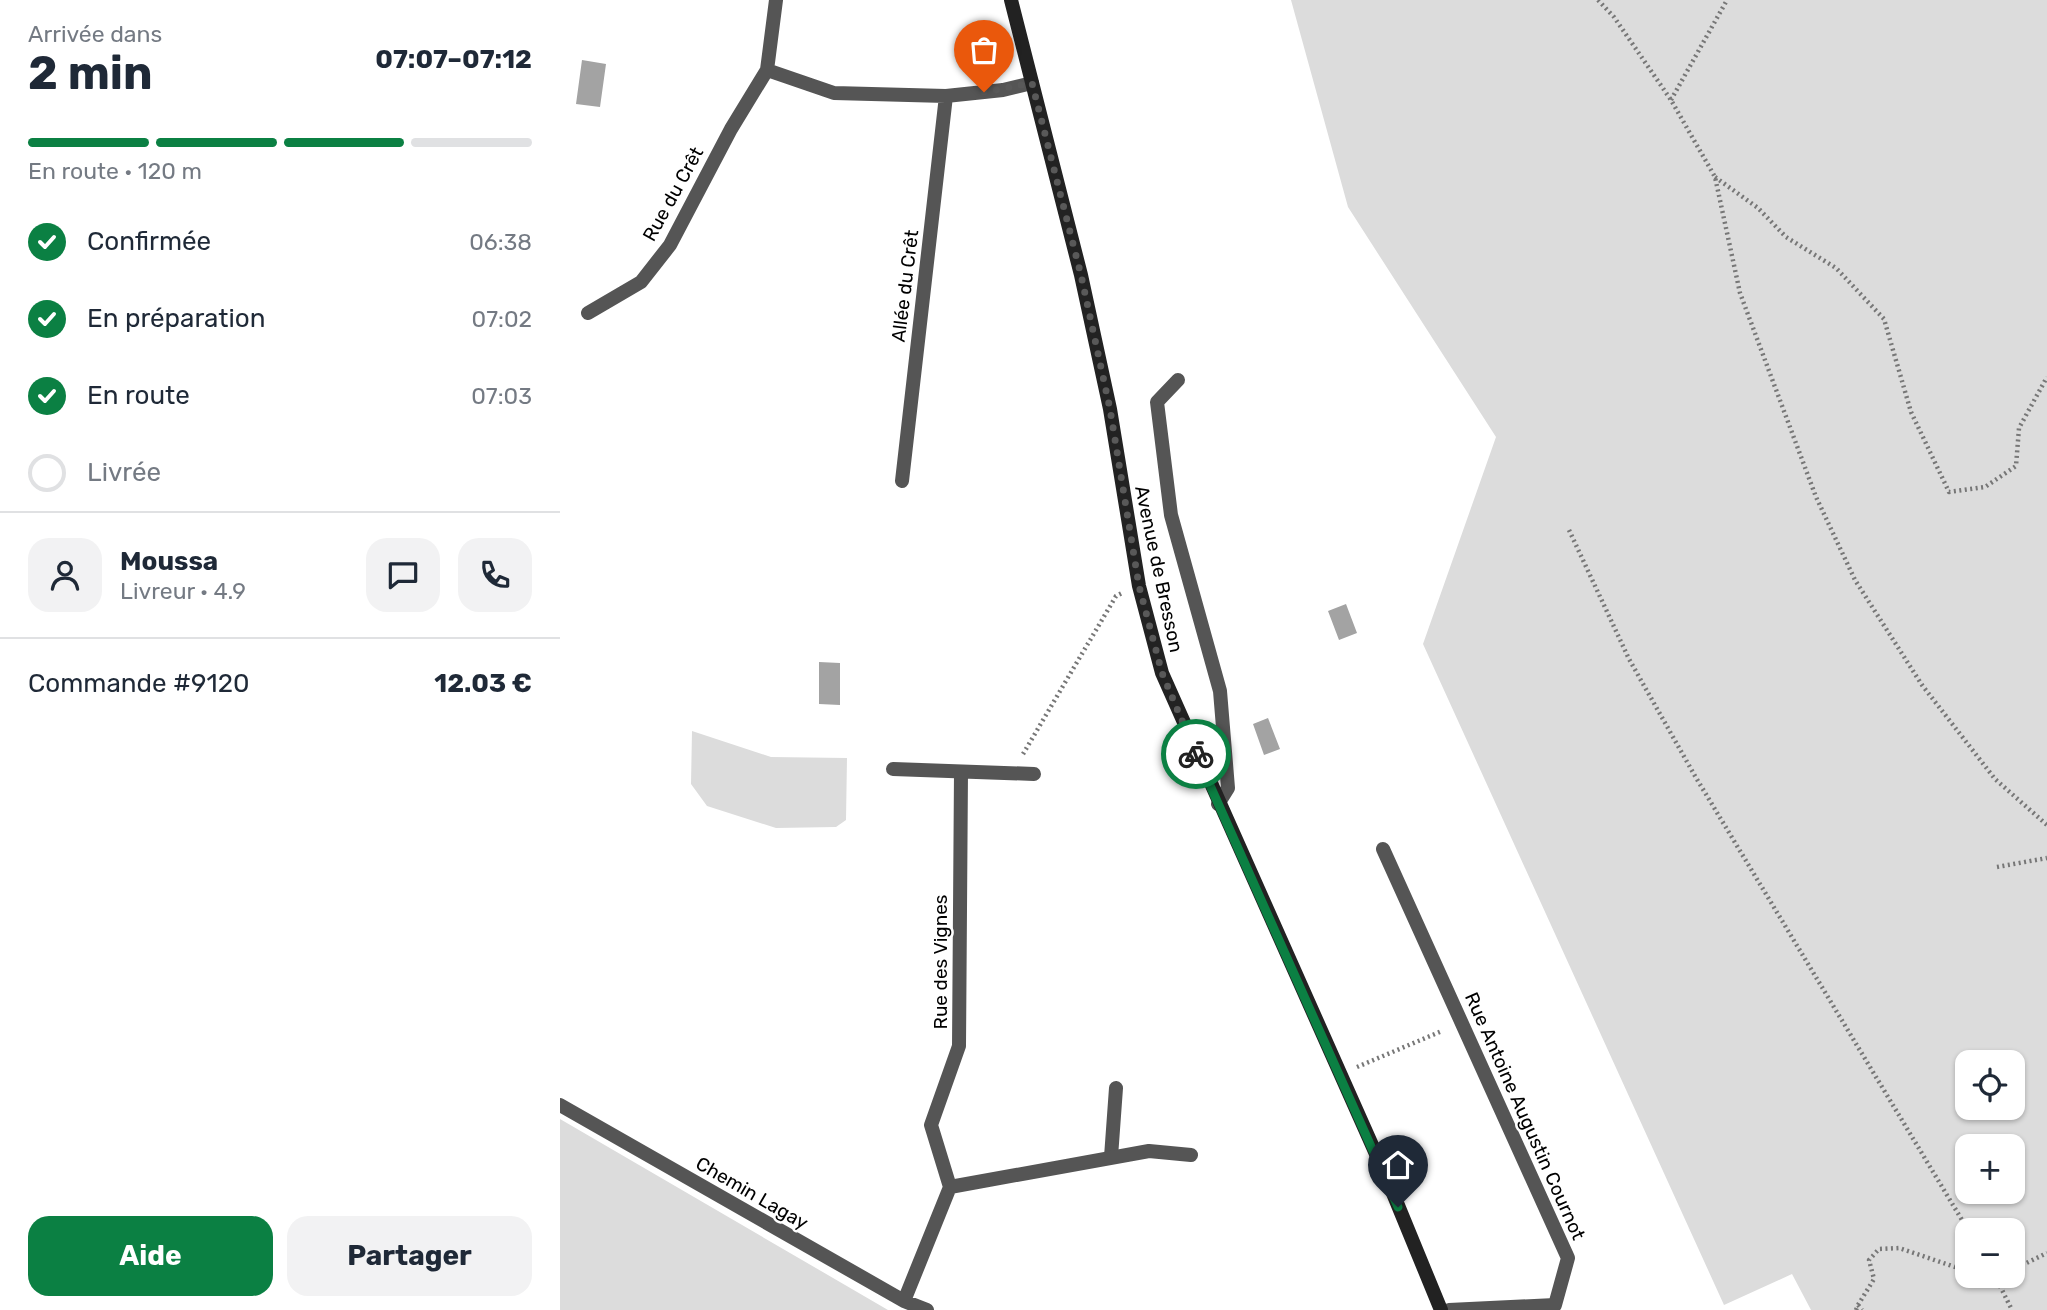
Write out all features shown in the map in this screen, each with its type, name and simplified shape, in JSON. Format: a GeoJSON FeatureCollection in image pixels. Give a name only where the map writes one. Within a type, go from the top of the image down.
{"type":"FeatureCollection","features":[{"type":"Feature","properties":{"kind":"street","name":"Rue du Crêt"},"geometry":{"type":"LineString","coordinates":[[588,313],[641,282],[670,245],[767,70],[776,0]]}},
{"type":"Feature","properties":{"kind":"street","name":"Avenue de Bresson"},"geometry":{"type":"LineString","coordinates":[[1011,0],[1081,275],[1110,409],[1139,586],[1162,673],[1340,1074],[1441,1310]]}},
{"type":"Feature","properties":{"kind":"street"},"geometry":{"type":"LineString","coordinates":[[767,70],[834,93],[946,96],[1003,90],[1032,83]]}},
{"type":"Feature","properties":{"kind":"street","name":"Allée du Crêt"},"geometry":{"type":"LineString","coordinates":[[902,481],[946,96]]}},
{"type":"Feature","properties":{"kind":"street"},"geometry":{"type":"LineString","coordinates":[[1178,380],[1157,402],[1171,515],[1220,691],[1228,788],[1218,804]]}},
{"type":"Feature","properties":{"kind":"street"},"geometry":{"type":"LineString","coordinates":[[893,769],[1034,774]]}},
{"type":"Feature","properties":{"kind":"street","name":"Rue des Vignes"},"geometry":{"type":"LineString","coordinates":[[950,1187],[930,1125],[959,1046],[961,772]]}},
{"type":"Feature","properties":{"kind":"street","name":"Rue Antoine Augustin Cournot"},"geometry":{"type":"LineString","coordinates":[[1383,849],[1568,1258],[1555,1305],[1449,1310]]}},
{"type":"Feature","properties":{"kind":"street"},"geometry":{"type":"LineString","coordinates":[[1111,1157],[1116,1088]]}},
{"type":"Feature","properties":{"kind":"street","name":"Chemin Lagay"},"geometry":{"type":"LineString","coordinates":[[560,1105],[904,1301],[928,1310]]}},
{"type":"Feature","properties":{"kind":"street"},"geometry":{"type":"LineString","coordinates":[[904,1301],[950,1187],[1149,1151],[1191,1155]]}},
{"type":"Feature","properties":{"kind":"path"},"geometry":{"type":"LineString","coordinates":[[1598,0],[1614,17],[1671,100],[1714,177],[1740,293],[1816,497],[1855,580],[1922,685],[1995,779],[2047,825]]}},
{"type":"Feature","properties":{"kind":"path"},"geometry":{"type":"LineString","coordinates":[[1671,100],[1727,0]]}},
{"type":"Feature","properties":{"kind":"path"},"geometry":{"type":"LineString","coordinates":[[1714,177],[1758,208],[1786,237],[1836,268],[1884,318],[1911,412],[1949,492],[1985,487],[2016,466],[2019,428],[2047,377]]}},
{"type":"Feature","properties":{"kind":"path"},"geometry":{"type":"LineString","coordinates":[[1569,530],[1629,659],[1688,765],[1961,1218]]}},
{"type":"Feature","properties":{"kind":"path"},"geometry":{"type":"LineString","coordinates":[[1012,772],[1116,596],[1139,586]]}},
{"type":"Feature","properties":{"kind":"path"},"geometry":{"type":"LineString","coordinates":[[1997,867],[2047,858]]}},
{"type":"Feature","properties":{"kind":"path"},"geometry":{"type":"LineString","coordinates":[[1340,1074],[1462,1023]]}},
{"type":"Feature","properties":{"kind":"path"},"geometry":{"type":"LineString","coordinates":[[1859,1308],[1874,1279],[1869,1260],[1879,1249],[1899,1248],[1929,1261],[1947,1262],[1955,1266]]}},
{"type":"Feature","properties":{"kind":"path"},"geometry":{"type":"LineString","coordinates":[[2025,1264],[2047,1253]]}},
{"type":"Feature","properties":{"kind":"path"},"geometry":{"type":"LineString","coordinates":[[2002,1288],[2012,1310]]}},
{"type":"Feature","properties":{"kind":"shaded area"},"geometry":{"type":"Polygon","coordinates":[[[1291,0],[2047,0],[2047,1310],[1811,1310],[1792,1274],[1724,1305],[1423,644],[1496,437],[1348,207],[1291,0]]]}},
{"type":"Feature","properties":{"kind":"shaded area"},"geometry":{"type":"Polygon","coordinates":[[[582,60],[606,64],[600,107],[576,104],[582,60]]]}},
{"type":"Feature","properties":{"kind":"shaded area"},"geometry":{"type":"Polygon","coordinates":[[[1346,604],[1357,633],[1339,640],[1328,611],[1346,604]]]}},
{"type":"Feature","properties":{"kind":"shaded area"},"geometry":{"type":"Polygon","coordinates":[[[819,662],[840,663],[840,705],[819,704],[819,662]]]}},
{"type":"Feature","properties":{"kind":"shaded area"},"geometry":{"type":"Polygon","coordinates":[[[1268,718],[1280,749],[1264,755],[1253,724],[1268,718]]]}},
{"type":"Feature","properties":{"kind":"shaded area"},"geometry":{"type":"Polygon","coordinates":[[[692,731],[771,757],[847,758],[846,820],[836,827],[776,828],[707,806],[691,784],[692,731]]]}},
{"type":"Feature","properties":{"kind":"shaded area"},"geometry":{"type":"Polygon","coordinates":[[[560,1119],[888,1310],[560,1310],[560,1119]]]}},
{"type":"Feature","properties":{"kind":"way so far"},"geometry":{"type":"LineString","coordinates":[[984,92],[1032,83],[1081,275],[1110,409],[1139,586],[1162,673],[1196,754]]}},
{"type":"Feature","properties":{"kind":"route"},"geometry":{"type":"LineString","coordinates":[[1196,754],[1398,1207]]}}]}
